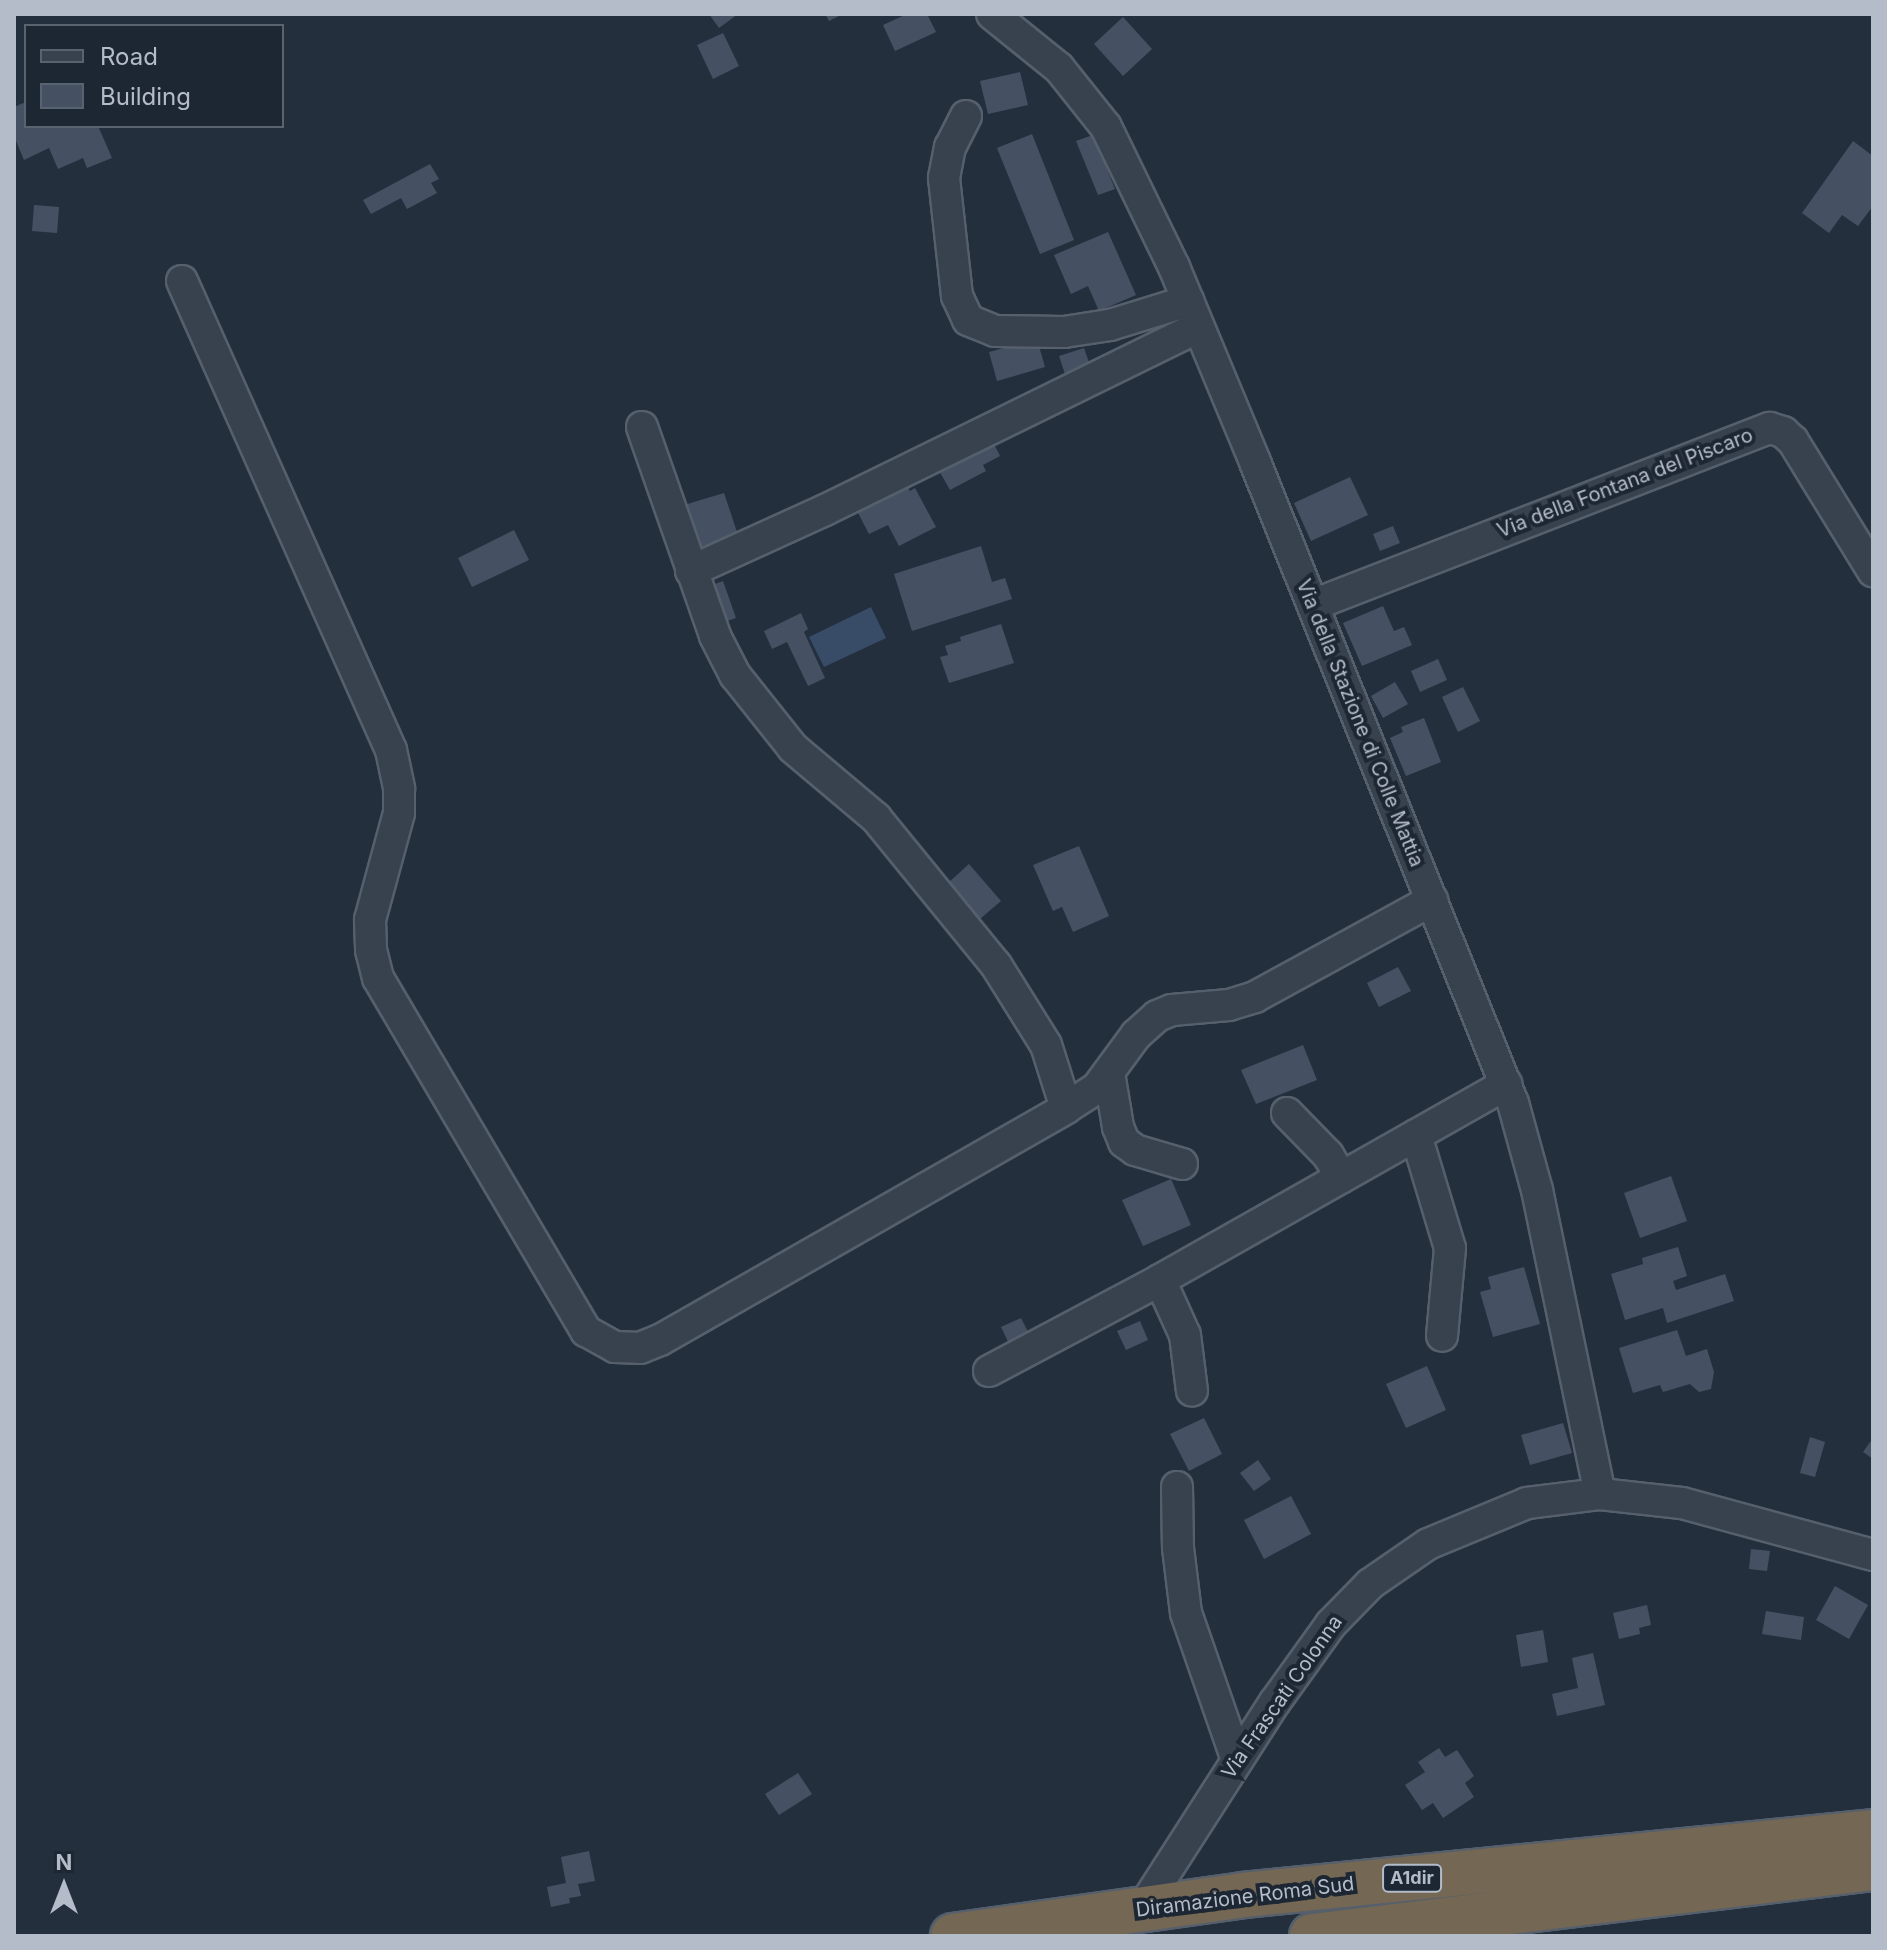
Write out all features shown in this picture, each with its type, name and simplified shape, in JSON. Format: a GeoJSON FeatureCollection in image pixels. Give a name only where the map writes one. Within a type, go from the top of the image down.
{"type":"FeatureCollection","features":[{"type":"Feature","properties":{"kind":"highway","name":"Diramazione Roma Sud"},"geometry":{"type":"LineString","coordinates":[[953,1936],[1243,1895],[1873,1832]]}},
{"type":"Feature","properties":{"kind":"highway","name":"A1dir"},"geometry":{"type":"LineString","coordinates":[[1312,1936],[1873,1868]]}},
{"type":"Feature","properties":{"kind":"street","name":"Via della Stazione di Colle Mattia"},"geometry":{"type":"LineString","coordinates":[[992,14],[1059,68],[1093,107],[1116,146],[1193,314],[1313,605],[1506,1084],[1537,1190],[1600,1494]]}},
{"type":"Feature","properties":{"kind":"street"},"geometry":{"type":"LineString","coordinates":[[966,116],[950,147],[944,178],[957,296],[968,320],[995,331],[1064,332],[1193,314]]}},
{"type":"Feature","properties":{"kind":"street"},"geometry":{"type":"LineString","coordinates":[[182,281],[391,750],[399,789],[399,813],[370,920],[371,950],[378,978],[581,1324],[593,1337],[615,1347],[632,1348],[660,1340],[1097,1088],[1136,1035],[1157,1016],[1172,1010],[1229,1005],[1255,997],[1432,900]]}},
{"type":"Feature","properties":{"kind":"street"},"geometry":{"type":"LineString","coordinates":[[691,571],[825,510],[1193,314]]}},
{"type":"Feature","properties":{"kind":"street"},"geometry":{"type":"LineString","coordinates":[[642,427],[720,648],[763,714],[805,760],[876,818],[1002,974],[1046,1045],[1066,1108]]}},
{"type":"Feature","properties":{"kind":"street","name":"Via della Fontana del Piscaro"},"geometry":{"type":"LineString","coordinates":[[1313,605],[1770,428],[1783,432],[1793,441],[1873,571]]}},
{"type":"Feature","properties":{"kind":"street"},"geometry":{"type":"LineString","coordinates":[[1109,1073],[1118,1127],[1124,1142],[1135,1150],[1182,1164]]}},
{"type":"Feature","properties":{"kind":"street"},"geometry":{"type":"LineString","coordinates":[[989,1371],[1160,1280],[1506,1084]]}},
{"type":"Feature","properties":{"kind":"street"},"geometry":{"type":"LineString","coordinates":[[1287,1113],[1328,1155],[1341,1177]]}},
{"type":"Feature","properties":{"kind":"street"},"geometry":{"type":"LineString","coordinates":[[1416,1135],[1450,1248],[1442,1336]]}},
{"type":"Feature","properties":{"kind":"street"},"geometry":{"type":"LineString","coordinates":[[1160,1280],[1185,1335],[1192,1391]]}},
{"type":"Feature","properties":{"kind":"street"},"geometry":{"type":"LineString","coordinates":[[1177,1487],[1178,1548],[1186,1613],[1237,1760]]}},
{"type":"Feature","properties":{"kind":"street","name":"Via Frascati Colonna"},"geometry":{"type":"LineString","coordinates":[[1147,1901],[1237,1760],[1331,1624],[1394,1565],[1428,1544],[1507,1509],[1542,1500],[1600,1494],[1682,1503],[1873,1555]]}},
{"type":"Feature","properties":{"kind":"water"},"geometry":{"type":"Polygon","coordinates":[[[871,607],[886,638],[824,667],[809,637],[871,607]]]}},
{"type":"Feature","properties":{"kind":"building"},"geometry":{"type":"Polygon","coordinates":[[[709,14],[738,14],[719,28],[709,14]]]}},
{"type":"Feature","properties":{"kind":"building"},"geometry":{"type":"Polygon","coordinates":[[[825,14],[843,14],[829,21],[825,14]]]}},
{"type":"Feature","properties":{"kind":"building"},"geometry":{"type":"Polygon","coordinates":[[[907,14],[927,14],[936,32],[895,51],[883,25],[907,14]]]}},
{"type":"Feature","properties":{"kind":"building"},"geometry":{"type":"Polygon","coordinates":[[[1123,17],[1152,49],[1123,76],[1094,44],[1123,17]]]}},
{"type":"Feature","properties":{"kind":"building"},"geometry":{"type":"Polygon","coordinates":[[[723,33],[739,66],[713,79],[697,45],[723,33]]]}},
{"type":"Feature","properties":{"kind":"building"},"geometry":{"type":"Polygon","coordinates":[[[1020,72],[1028,105],[988,114],[980,81],[1020,72]]]}},
{"type":"Feature","properties":{"kind":"building"},"geometry":{"type":"Polygon","coordinates":[[[24,103],[24,128],[99,128],[112,158],[87,168],[83,158],[58,169],[49,148],[24,160],[14,136],[14,107],[24,103]]]}},
{"type":"Feature","properties":{"kind":"building"},"geometry":{"type":"Polygon","coordinates":[[[1032,134],[1074,240],[1040,254],[997,148],[1032,134]]]}},
{"type":"Feature","properties":{"kind":"building"},"geometry":{"type":"Polygon","coordinates":[[[1093,135],[1115,189],[1098,195],[1076,141],[1093,135]]]}},
{"type":"Feature","properties":{"kind":"building"},"geometry":{"type":"Polygon","coordinates":[[[1853,141],[1873,156],[1873,206],[1858,226],[1842,215],[1829,233],[1802,213],[1853,141]]]}},
{"type":"Feature","properties":{"kind":"building"},"geometry":{"type":"Polygon","coordinates":[[[430,164],[439,179],[431,183],[437,193],[407,209],[401,198],[371,214],[363,200],[430,164]]]}},
{"type":"Feature","properties":{"kind":"building"},"geometry":{"type":"Polygon","coordinates":[[[34,205],[59,207],[57,233],[32,231],[34,205]]]}},
{"type":"Feature","properties":{"kind":"building"},"geometry":{"type":"Polygon","coordinates":[[[1108,232],[1136,295],[1099,311],[1088,286],[1071,294],[1054,255],[1108,232]]]}},
{"type":"Feature","properties":{"kind":"building"},"geometry":{"type":"Polygon","coordinates":[[[1037,339],[1045,367],[997,381],[989,352],[1037,339]]]}},
{"type":"Feature","properties":{"kind":"building"},"geometry":{"type":"Polygon","coordinates":[[[1084,348],[1092,371],[1067,380],[1059,356],[1084,348]]]}},
{"type":"Feature","properties":{"kind":"building"},"geometry":{"type":"Polygon","coordinates":[[[991,438],[1000,456],[983,465],[986,471],[950,490],[937,467],[991,438]]]}},
{"type":"Feature","properties":{"kind":"building"},"geometry":{"type":"Polygon","coordinates":[[[1350,477],[1368,515],[1311,541],[1294,503],[1350,477]]]}},
{"type":"Feature","properties":{"kind":"building"},"geometry":{"type":"Polygon","coordinates":[[[906,483],[910,491],[915,488],[936,527],[899,546],[888,525],[869,534],[856,509],[906,483]]]}},
{"type":"Feature","properties":{"kind":"building"},"geometry":{"type":"Polygon","coordinates":[[[724,493],[738,535],[697,548],[684,505],[724,493]]]}},
{"type":"Feature","properties":{"kind":"building"},"geometry":{"type":"Polygon","coordinates":[[[1393,526],[1400,543],[1380,551],[1373,534],[1393,526]]]}},
{"type":"Feature","properties":{"kind":"building"},"geometry":{"type":"Polygon","coordinates":[[[514,530],[529,560],[472,587],[458,558],[514,530]]]}},
{"type":"Feature","properties":{"kind":"building"},"geometry":{"type":"Polygon","coordinates":[[[981,546],[992,582],[1005,578],[1012,599],[912,631],[894,574],[981,546]]]}},
{"type":"Feature","properties":{"kind":"building"},"geometry":{"type":"Polygon","coordinates":[[[723,581],[736,618],[715,625],[702,589],[723,581]]]}},
{"type":"Feature","properties":{"kind":"building"},"geometry":{"type":"Polygon","coordinates":[[[1383,606],[1394,631],[1404,627],[1412,645],[1362,666],[1343,623],[1383,606]]]}},
{"type":"Feature","properties":{"kind":"building"},"geometry":{"type":"Polygon","coordinates":[[[801,613],[808,629],[804,632],[825,678],[808,686],[787,642],[772,649],[764,631],[801,613]]]}},
{"type":"Feature","properties":{"kind":"building"},"geometry":{"type":"Polygon","coordinates":[[[1001,624],[1014,663],[949,683],[940,657],[948,655],[945,646],[961,641],[960,637],[1001,624]]]}},
{"type":"Feature","properties":{"kind":"building"},"geometry":{"type":"Polygon","coordinates":[[[1438,659],[1447,680],[1420,692],[1411,671],[1438,659]]]}},
{"type":"Feature","properties":{"kind":"building"},"geometry":{"type":"Polygon","coordinates":[[[1395,682],[1408,704],[1383,718],[1371,696],[1395,682]]]}},
{"type":"Feature","properties":{"kind":"building"},"geometry":{"type":"Polygon","coordinates":[[[1463,687],[1480,721],[1458,732],[1442,697],[1463,687]]]}},
{"type":"Feature","properties":{"kind":"building"},"geometry":{"type":"Polygon","coordinates":[[[1424,718],[1441,762],[1406,776],[1390,738],[1403,732],[1401,727],[1424,718]]]}},
{"type":"Feature","properties":{"kind":"building"},"geometry":{"type":"Polygon","coordinates":[[[1079,846],[1109,916],[1073,932],[1062,907],[1053,911],[1033,865],[1079,846]]]}},
{"type":"Feature","properties":{"kind":"building"},"geometry":{"type":"Polygon","coordinates":[[[969,864],[1001,901],[980,919],[948,883],[969,864]]]}},
{"type":"Feature","properties":{"kind":"building"},"geometry":{"type":"Polygon","coordinates":[[[1398,967],[1411,991],[1379,1007],[1367,983],[1398,967]]]}},
{"type":"Feature","properties":{"kind":"building"},"geometry":{"type":"Polygon","coordinates":[[[1303,1045],[1317,1080],[1256,1104],[1241,1070],[1303,1045]]]}},
{"type":"Feature","properties":{"kind":"building"},"geometry":{"type":"Polygon","coordinates":[[[1671,1176],[1687,1221],[1640,1238],[1624,1193],[1671,1176]]]}},
{"type":"Feature","properties":{"kind":"building"},"geometry":{"type":"Polygon","coordinates":[[[1171,1179],[1191,1225],[1143,1246],[1122,1200],[1171,1179]]]}},
{"type":"Feature","properties":{"kind":"building"},"geometry":{"type":"Polygon","coordinates":[[[1678,1247],[1687,1276],[1673,1281],[1676,1290],[1725,1274],[1734,1301],[1667,1323],[1663,1308],[1625,1320],[1611,1274],[1643,1264],[1642,1258],[1678,1247]]]}},
{"type":"Feature","properties":{"kind":"building"},"geometry":{"type":"Polygon","coordinates":[[[1524,1267],[1540,1324],[1493,1337],[1480,1292],[1491,1289],[1488,1277],[1524,1267]]]}},
{"type":"Feature","properties":{"kind":"building"},"geometry":{"type":"Polygon","coordinates":[[[1021,1318],[1032,1340],[1012,1350],[1001,1327],[1021,1318]]]}},
{"type":"Feature","properties":{"kind":"building"},"geometry":{"type":"Polygon","coordinates":[[[1140,1321],[1148,1340],[1126,1350],[1117,1331],[1140,1321]]]}},
{"type":"Feature","properties":{"kind":"building"},"geometry":{"type":"Polygon","coordinates":[[[1677,1330],[1686,1356],[1707,1349],[1714,1372],[1711,1389],[1699,1392],[1690,1384],[1663,1392],[1660,1385],[1633,1393],[1619,1348],[1677,1330]]]}},
{"type":"Feature","properties":{"kind":"building"},"geometry":{"type":"Polygon","coordinates":[[[1427,1366],[1446,1410],[1406,1428],[1386,1384],[1427,1366]]]}},
{"type":"Feature","properties":{"kind":"building"},"geometry":{"type":"Polygon","coordinates":[[[1204,1418],[1222,1454],[1189,1471],[1170,1434],[1204,1418]]]}},
{"type":"Feature","properties":{"kind":"building"},"geometry":{"type":"Polygon","coordinates":[[[1563,1423],[1572,1453],[1530,1465],[1521,1435],[1563,1423]]]}},
{"type":"Feature","properties":{"kind":"building"},"geometry":{"type":"Polygon","coordinates":[[[1810,1437],[1825,1442],[1815,1477],[1800,1473],[1810,1437]]]}},
{"type":"Feature","properties":{"kind":"building"},"geometry":{"type":"Polygon","coordinates":[[[1873,1438],[1873,1459],[1863,1452],[1873,1438]]]}},
{"type":"Feature","properties":{"kind":"building"},"geometry":{"type":"Polygon","coordinates":[[[1258,1460],[1271,1479],[1254,1491],[1240,1473],[1258,1460]]]}},
{"type":"Feature","properties":{"kind":"building"},"geometry":{"type":"Polygon","coordinates":[[[1291,1496],[1311,1534],[1264,1559],[1244,1520],[1291,1496]]]}},
{"type":"Feature","properties":{"kind":"building"},"geometry":{"type":"Polygon","coordinates":[[[1751,1549],[1770,1551],[1767,1571],[1749,1569],[1751,1549]]]}},
{"type":"Feature","properties":{"kind":"building"},"geometry":{"type":"Polygon","coordinates":[[[1835,1586],[1868,1605],[1849,1639],[1816,1620],[1835,1586]]]}},
{"type":"Feature","properties":{"kind":"building"},"geometry":{"type":"Polygon","coordinates":[[[1647,1605],[1651,1625],[1639,1628],[1640,1634],[1619,1639],[1613,1613],[1647,1605]]]}},
{"type":"Feature","properties":{"kind":"building"},"geometry":{"type":"Polygon","coordinates":[[[1766,1611],[1804,1617],[1801,1640],[1762,1634],[1766,1611]]]}},
{"type":"Feature","properties":{"kind":"building"},"geometry":{"type":"Polygon","coordinates":[[[1543,1630],[1548,1662],[1521,1667],[1516,1635],[1543,1630]]]}},
{"type":"Feature","properties":{"kind":"building"},"geometry":{"type":"Polygon","coordinates":[[[1593,1653],[1605,1705],[1557,1716],[1552,1694],[1578,1688],[1572,1658],[1593,1653]]]}},
{"type":"Feature","properties":{"kind":"building"},"geometry":{"type":"Polygon","coordinates":[[[1439,1748],[1445,1757],[1457,1750],[1474,1776],[1465,1783],[1474,1797],[1443,1818],[1433,1803],[1422,1810],[1405,1785],[1425,1772],[1418,1762],[1439,1748]]]}},
{"type":"Feature","properties":{"kind":"building"},"geometry":{"type":"Polygon","coordinates":[[[798,1773],[812,1794],[779,1815],[765,1794],[798,1773]]]}},
{"type":"Feature","properties":{"kind":"building"},"geometry":{"type":"Polygon","coordinates":[[[589,1851],[595,1881],[578,1884],[581,1896],[569,1898],[570,1903],[551,1907],[547,1887],[566,1883],[561,1857],[589,1851]]]}}]}
